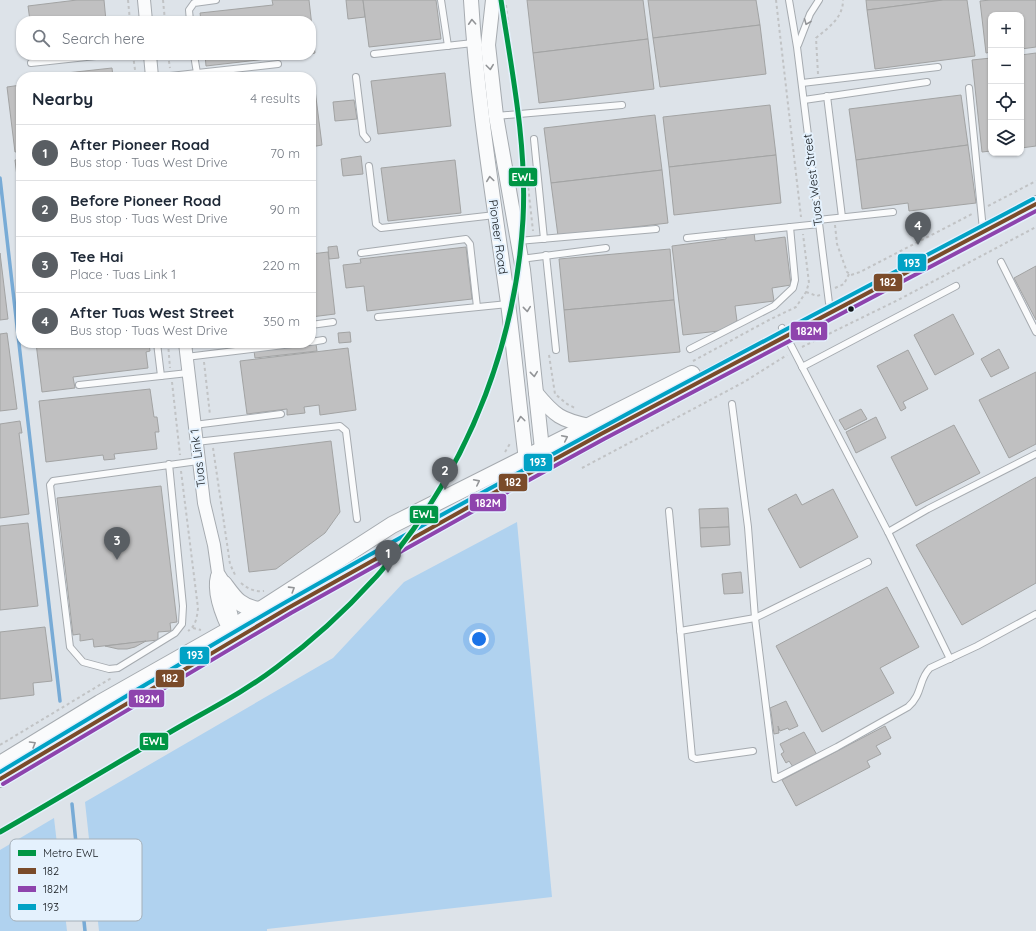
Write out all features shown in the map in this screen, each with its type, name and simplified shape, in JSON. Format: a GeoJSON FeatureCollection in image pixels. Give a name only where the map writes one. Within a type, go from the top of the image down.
{"type":"FeatureCollection","features":[{"type":"Feature","properties":{"kind":"main road"},"geometry":{"type":"LineString","coordinates":[[0,764],[100,703],[235,633],[288,608],[829,308],[981,221],[1036,192]]}},
{"type":"Feature","properties":{"kind":"main road"},"geometry":{"type":"LineString","coordinates":[[981,221],[1036,204]]}},
{"type":"Feature","properties":{"kind":"main road"},"geometry":{"type":"LineString","coordinates":[[0,779],[235,633],[259,610],[392,525],[526,457],[784,332]]}},
{"type":"Feature","properties":{"kind":"main road"},"geometry":{"type":"LineString","coordinates":[[221,578],[241,604],[259,610]]}},
{"type":"Feature","properties":{"kind":"street"},"geometry":{"type":"LineString","coordinates":[[144,0],[146,16]]}},
{"type":"Feature","properties":{"kind":"street","name":"Pioneer Road"},"geometry":{"type":"LineString","coordinates":[[471,0],[473,43],[481,114],[508,304],[526,457],[534,471]]}},
{"type":"Feature","properties":{"kind":"street","name":"Pioneer Road"},"geometry":{"type":"LineString","coordinates":[[493,0],[488,45],[496,116],[522,259],[542,450],[534,471]]}},
{"type":"Feature","properties":{"kind":"street"},"geometry":{"type":"LineString","coordinates":[[150,60],[152,72]]}},
{"type":"Feature","properties":{"kind":"street","name":"Tuas Link 1"},"geometry":{"type":"LineString","coordinates":[[185,348],[204,503],[235,633]]}},
{"type":"Feature","properties":{"kind":"street"},"geometry":{"type":"LineString","coordinates":[[536,393],[549,409],[560,418],[589,426]]}},
{"type":"Feature","properties":{"kind":"lane"},"geometry":{"type":"LineString","coordinates":[[190,16],[189,10],[194,3],[216,0]]}},
{"type":"Feature","properties":{"kind":"lane"},"geometry":{"type":"LineString","coordinates":[[441,0],[448,46]]}},
{"type":"Feature","properties":{"kind":"lane","name":"Tuas West Street"},"geometry":{"type":"LineString","coordinates":[[790,0],[802,83],[829,308]]}},
{"type":"Feature","properties":{"kind":"lane","name":"Tuas West Street"},"geometry":{"type":"LineString","coordinates":[[797,47],[810,14],[819,0]]}},
{"type":"Feature","properties":{"kind":"lane"},"geometry":{"type":"LineString","coordinates":[[374,54],[473,43]]}},
{"type":"Feature","properties":{"kind":"lane"},"geometry":{"type":"LineString","coordinates":[[31,63],[58,60]]}},
{"type":"Feature","properties":{"kind":"lane"},"geometry":{"type":"LineString","coordinates":[[195,60],[197,72]]}},
{"type":"Feature","properties":{"kind":"lane"},"geometry":{"type":"LineString","coordinates":[[206,72],[278,64]]}},
{"type":"Feature","properties":{"kind":"lane"},"geometry":{"type":"LineString","coordinates":[[802,83],[938,67]]}},
{"type":"Feature","properties":{"kind":"lane"},"geometry":{"type":"LineString","coordinates":[[356,77],[363,134],[367,139]]}},
{"type":"Feature","properties":{"kind":"lane"},"geometry":{"type":"LineString","coordinates":[[804,100],[927,82]]}},
{"type":"Feature","properties":{"kind":"lane"},"geometry":{"type":"LineString","coordinates":[[969,88],[981,221]]}},
{"type":"Feature","properties":{"kind":"lane"},"geometry":{"type":"LineString","coordinates":[[827,96],[842,217]]}},
{"type":"Feature","properties":{"kind":"lane"},"geometry":{"type":"LineString","coordinates":[[496,116],[622,105]]}},
{"type":"Feature","properties":{"kind":"lane"},"geometry":{"type":"LineString","coordinates":[[534,139],[544,239]]}},
{"type":"Feature","properties":{"kind":"lane"},"geometry":{"type":"LineString","coordinates":[[369,166],[376,224],[381,228],[495,215]]}},
{"type":"Feature","properties":{"kind":"lane"},"geometry":{"type":"LineString","coordinates":[[687,238],[802,226],[834,218],[893,212]]}},
{"type":"Feature","properties":{"kind":"lane"},"geometry":{"type":"LineString","coordinates":[[690,349],[774,306],[793,288],[795,280],[790,227]]}},
{"type":"Feature","properties":{"kind":"lane"},"geometry":{"type":"LineString","coordinates":[[518,241],[656,228]]}},
{"type":"Feature","properties":{"kind":"lane"},"geometry":{"type":"LineString","coordinates":[[361,253],[466,239],[470,244],[478,307]]}},
{"type":"Feature","properties":{"kind":"lane"},"geometry":{"type":"LineString","coordinates":[[522,259],[606,248]]}},
{"type":"Feature","properties":{"kind":"lane"},"geometry":{"type":"LineString","coordinates":[[546,255],[556,350]]}},
{"type":"Feature","properties":{"kind":"lane"},"geometry":{"type":"LineString","coordinates":[[1001,262],[1036,332]]}},
{"type":"Feature","properties":{"kind":"lane"},"geometry":{"type":"LineString","coordinates":[[802,367],[956,286]]}},
{"type":"Feature","properties":{"kind":"lane"},"geometry":{"type":"LineString","coordinates":[[378,317],[508,304]]}},
{"type":"Feature","properties":{"kind":"lane"},"geometry":{"type":"LineString","coordinates":[[316,324],[333,322]]}},
{"type":"Feature","properties":{"kind":"lane"},"geometry":{"type":"LineString","coordinates":[[784,332],[888,532],[950,659]]}},
{"type":"Feature","properties":{"kind":"lane"},"geometry":{"type":"LineString","coordinates":[[316,341],[323,340]]}},
{"type":"Feature","properties":{"kind":"lane"},"geometry":{"type":"LineString","coordinates":[[158,348],[161,376]]}},
{"type":"Feature","properties":{"kind":"lane"},"geometry":{"type":"LineString","coordinates":[[186,357],[256,348]]}},
{"type":"Feature","properties":{"kind":"lane"},"geometry":{"type":"LineString","coordinates":[[79,385],[188,373]]}},
{"type":"Feature","properties":{"kind":"lane"},"geometry":{"type":"LineString","coordinates":[[732,404],[748,527],[755,618],[775,779],[837,747],[908,707],[918,694],[927,671],[930,668],[977,646],[1036,614]]}},
{"type":"Feature","properties":{"kind":"lane"},"geometry":{"type":"LineString","coordinates":[[194,425],[281,414]]}},
{"type":"Feature","properties":{"kind":"lane"},"geometry":{"type":"LineString","coordinates":[[196,442],[340,426],[346,431],[357,519]]}},
{"type":"Feature","properties":{"kind":"lane"},"geometry":{"type":"LineString","coordinates":[[888,532],[928,509],[1036,454]]}},
{"type":"Feature","properties":{"kind":"lane"},"geometry":{"type":"LineString","coordinates":[[169,464],[183,606],[182,624],[175,633],[118,668],[109,669],[83,662],[70,647],[50,486],[54,481],[180,462],[198,461]]}},
{"type":"Feature","properties":{"kind":"lane"},"geometry":{"type":"LineString","coordinates":[[669,511],[692,757],[696,759],[753,751]]}},
{"type":"Feature","properties":{"kind":"lane"},"geometry":{"type":"LineString","coordinates":[[680,631],[755,618],[868,562]]}},
{"type":"Feature","properties":{"kind":"path"},"geometry":{"type":"LineString","coordinates":[[128,0],[130,16]]}},
{"type":"Feature","properties":{"kind":"path"},"geometry":{"type":"LineString","coordinates":[[162,0],[164,16]]}},
{"type":"Feature","properties":{"kind":"path"},"geometry":{"type":"LineString","coordinates":[[776,0],[802,226]]}},
{"type":"Feature","properties":{"kind":"path"},"geometry":{"type":"LineString","coordinates":[[134,60],[135,72]]}},
{"type":"Feature","properties":{"kind":"path"},"geometry":{"type":"LineString","coordinates":[[169,60],[170,72]]}},
{"type":"Feature","properties":{"kind":"path"},"geometry":{"type":"LineString","coordinates":[[834,218],[837,244],[847,272],[851,275],[981,221],[1036,181]]}},
{"type":"Feature","properties":{"kind":"path"},"geometry":{"type":"LineString","coordinates":[[582,468],[744,382],[793,351],[898,300],[1036,227]]}},
{"type":"Feature","properties":{"kind":"path"},"geometry":{"type":"LineString","coordinates":[[168,348],[180,462],[198,608],[197,618],[192,628],[186,632]]}},
{"type":"Feature","properties":{"kind":"path"},"geometry":{"type":"LineString","coordinates":[[204,354],[210,423]]}},
{"type":"Feature","properties":{"kind":"path"},"geometry":{"type":"LineString","coordinates":[[505,453],[513,438]]}},
{"type":"Feature","properties":{"kind":"path"},"geometry":{"type":"LineString","coordinates":[[212,440],[230,564],[238,580],[248,589],[258,592],[268,591]]}},
{"type":"Feature","properties":{"kind":"path"},"geometry":{"type":"LineString","coordinates":[[0,745],[116,676]]}},
{"type":"Feature","properties":{"kind":"shaded area"},"geometry":{"type":"Polygon","coordinates":[[[517,522],[552,897],[267,929],[267,931],[99,931],[98,921],[142,921],[142,839],[89,839],[85,802],[333,658],[404,582],[517,522]]]}},
{"type":"Feature","properties":{"kind":"shaded area"},"geometry":{"type":"Polygon","coordinates":[[[54,818],[56,839],[19,839],[54,818]]]}},
{"type":"Feature","properties":{"kind":"shaded area"},"geometry":{"type":"Polygon","coordinates":[[[10,844],[10,921],[66,921],[67,931],[0,931],[0,850],[10,844]]]}},
{"type":"Feature","properties":{"kind":"building"},"geometry":{"type":"Polygon","coordinates":[[[77,0],[104,0],[106,16],[29,16],[28,6],[77,0]]]}},
{"type":"Feature","properties":{"kind":"building"},"geometry":{"type":"Polygon","coordinates":[[[272,0],[309,0],[311,16],[200,16],[200,13],[273,5],[272,0]]]}},
{"type":"Feature","properties":{"kind":"building"},"geometry":{"type":"Polygon","coordinates":[[[346,0],[363,0],[365,17],[348,19],[346,0]]]}},
{"type":"Feature","properties":{"kind":"building"},"geometry":{"type":"Polygon","coordinates":[[[363,0],[436,0],[441,39],[369,47],[363,0]]]}},
{"type":"Feature","properties":{"kind":"building"},"geometry":{"type":"Polygon","coordinates":[[[527,0],[643,0],[648,39],[533,53],[527,0]]]}},
{"type":"Feature","properties":{"kind":"building"},"geometry":{"type":"Polygon","coordinates":[[[648,0],[756,0],[760,25],[653,38],[648,0]]]}},
{"type":"Feature","properties":{"kind":"building"},"geometry":{"type":"Polygon","coordinates":[[[866,0],[943,0],[867,10],[866,0]]]}},
{"type":"Feature","properties":{"kind":"building"},"geometry":{"type":"Polygon","coordinates":[[[943,0],[967,0],[975,56],[875,69],[867,10],[943,0]]]}},
{"type":"Feature","properties":{"kind":"building"},"geometry":{"type":"Polygon","coordinates":[[[1036,0],[1036,47],[1024,49],[1024,12],[988,12],[988,53],[986,53],[980,1],[1036,0]]]}},
{"type":"Feature","properties":{"kind":"building"},"geometry":{"type":"Polygon","coordinates":[[[760,25],[766,74],[660,87],[653,38],[760,25]]]}},
{"type":"Feature","properties":{"kind":"building"},"geometry":{"type":"Polygon","coordinates":[[[648,39],[654,89],[539,103],[533,53],[648,39]]]}},
{"type":"Feature","properties":{"kind":"building"},"geometry":{"type":"Polygon","coordinates":[[[1036,53],[1036,146],[1024,148],[1024,84],[1024,55],[1036,53]]]}},
{"type":"Feature","properties":{"kind":"building"},"geometry":{"type":"Polygon","coordinates":[[[988,58],[988,151],[982,152],[972,60],[988,58]]]}},
{"type":"Feature","properties":{"kind":"building"},"geometry":{"type":"Polygon","coordinates":[[[205,60],[258,60],[206,66],[205,60]]]}},
{"type":"Feature","properties":{"kind":"building"},"geometry":{"type":"Polygon","coordinates":[[[112,68],[112,72],[76,72],[112,68]]]}},
{"type":"Feature","properties":{"kind":"building"},"geometry":{"type":"Polygon","coordinates":[[[445,73],[451,126],[378,134],[371,81],[445,73]]]}},
{"type":"Feature","properties":{"kind":"building"},"geometry":{"type":"Polygon","coordinates":[[[16,86],[15,152],[7,87],[16,86]]]}},
{"type":"Feature","properties":{"kind":"building"},"geometry":{"type":"Polygon","coordinates":[[[961,95],[968,145],[856,160],[849,109],[961,95]]]}},
{"type":"Feature","properties":{"kind":"building"},"geometry":{"type":"Polygon","coordinates":[[[316,98],[322,145],[316,146],[316,98]]]}},
{"type":"Feature","properties":{"kind":"building"},"geometry":{"type":"Polygon","coordinates":[[[354,100],[357,119],[335,121],[333,102],[354,100]]]}},
{"type":"Feature","properties":{"kind":"building"},"geometry":{"type":"Polygon","coordinates":[[[770,105],[776,155],[669,167],[663,117],[770,105]]]}},
{"type":"Feature","properties":{"kind":"building"},"geometry":{"type":"Polygon","coordinates":[[[655,115],[662,170],[551,183],[544,128],[655,115]]]}},
{"type":"Feature","properties":{"kind":"building"},"geometry":{"type":"Polygon","coordinates":[[[968,145],[976,203],[909,211],[908,203],[862,209],[856,160],[968,145]]]}},
{"type":"Feature","properties":{"kind":"building"},"geometry":{"type":"Polygon","coordinates":[[[776,155],[781,203],[674,215],[669,167],[776,155]]]}},
{"type":"Feature","properties":{"kind":"building"},"geometry":{"type":"Polygon","coordinates":[[[361,156],[363,174],[343,176],[341,159],[361,156]]]}},
{"type":"Feature","properties":{"kind":"building"},"geometry":{"type":"Polygon","coordinates":[[[455,160],[461,213],[388,221],[381,168],[455,160]]]}},
{"type":"Feature","properties":{"kind":"building"},"geometry":{"type":"Polygon","coordinates":[[[662,170],[668,223],[558,236],[551,183],[662,170]]]}},
{"type":"Feature","properties":{"kind":"building"},"geometry":{"type":"Polygon","coordinates":[[[754,232],[755,241],[785,237],[791,285],[772,288],[774,301],[735,306],[737,321],[719,331],[683,335],[672,246],[726,239],[726,235],[754,232]]]}},
{"type":"Feature","properties":{"kind":"building"},"geometry":{"type":"Polygon","coordinates":[[[337,246],[339,258],[329,259],[328,247],[337,246]]]}},
{"type":"Feature","properties":{"kind":"building"},"geometry":{"type":"Polygon","coordinates":[[[466,247],[472,299],[367,311],[364,286],[346,288],[343,265],[361,263],[360,259],[466,247]]]}},
{"type":"Feature","properties":{"kind":"building"},"geometry":{"type":"Polygon","coordinates":[[[670,249],[674,300],[564,310],[559,259],[670,249]]]}},
{"type":"Feature","properties":{"kind":"building"},"geometry":{"type":"Polygon","coordinates":[[[328,252],[335,314],[316,316],[316,253],[328,252]]]}},
{"type":"Feature","properties":{"kind":"building"},"geometry":{"type":"Polygon","coordinates":[[[0,253],[8,319],[0,320],[0,253]]]}},
{"type":"Feature","properties":{"kind":"building"},"geometry":{"type":"Polygon","coordinates":[[[1036,266],[1036,320],[1014,278],[1036,266]]]}},
{"type":"Feature","properties":{"kind":"building"},"geometry":{"type":"Polygon","coordinates":[[[674,300],[680,352],[569,362],[564,310],[674,300]]]}},
{"type":"Feature","properties":{"kind":"building"},"geometry":{"type":"Polygon","coordinates":[[[953,314],[974,354],[935,375],[914,335],[953,314]]]}},
{"type":"Feature","properties":{"kind":"building"},"geometry":{"type":"Polygon","coordinates":[[[350,332],[351,342],[339,343],[338,333],[350,332]]]}},
{"type":"Feature","properties":{"kind":"building"},"geometry":{"type":"Polygon","coordinates":[[[7,333],[17,409],[0,411],[0,334],[7,333]]]}},
{"type":"Feature","properties":{"kind":"building"},"geometry":{"type":"Polygon","coordinates":[[[316,344],[317,351],[255,358],[254,351],[281,348],[316,348],[316,344]]]}},
{"type":"Feature","properties":{"kind":"building"},"geometry":{"type":"Polygon","coordinates":[[[37,348],[150,348],[150,351],[146,352],[148,368],[73,377],[75,388],[42,392],[37,348]]]}},
{"type":"Feature","properties":{"kind":"building"},"geometry":{"type":"Polygon","coordinates":[[[348,348],[356,410],[320,415],[319,405],[304,407],[305,413],[287,415],[287,409],[247,414],[240,361],[348,348]]]}},
{"type":"Feature","properties":{"kind":"building"},"geometry":{"type":"Polygon","coordinates":[[[999,349],[1009,368],[991,377],[981,359],[999,349]]]}},
{"type":"Feature","properties":{"kind":"building"},"geometry":{"type":"Polygon","coordinates":[[[908,350],[928,389],[903,402],[906,408],[901,411],[877,366],[908,350]]]}},
{"type":"Feature","properties":{"kind":"building"},"geometry":{"type":"Polygon","coordinates":[[[1036,372],[1036,444],[1009,458],[979,400],[1036,372]]]}},
{"type":"Feature","properties":{"kind":"building"},"geometry":{"type":"Polygon","coordinates":[[[150,389],[154,417],[157,417],[159,432],[155,432],[157,449],[114,454],[115,459],[104,460],[103,455],[46,462],[39,401],[150,389]]]}},
{"type":"Feature","properties":{"kind":"building"},"geometry":{"type":"Polygon","coordinates":[[[861,409],[867,419],[845,430],[839,420],[861,409]]]}},
{"type":"Feature","properties":{"kind":"building"},"geometry":{"type":"Polygon","coordinates":[[[876,417],[886,438],[856,453],[846,432],[876,417]]]}},
{"type":"Feature","properties":{"kind":"building"},"geometry":{"type":"Polygon","coordinates":[[[20,421],[22,433],[19,433],[29,514],[0,518],[0,424],[20,421]]]}},
{"type":"Feature","properties":{"kind":"building"},"geometry":{"type":"Polygon","coordinates":[[[954,425],[980,473],[916,506],[891,457],[954,425]]]}},
{"type":"Feature","properties":{"kind":"building"},"geometry":{"type":"Polygon","coordinates":[[[331,441],[340,512],[325,533],[276,569],[249,572],[234,453],[331,441]]]}},
{"type":"Feature","properties":{"kind":"building"},"geometry":{"type":"Polygon","coordinates":[[[1036,477],[1036,583],[962,625],[916,545],[1036,477]]]}},
{"type":"Feature","properties":{"kind":"building"},"geometry":{"type":"Polygon","coordinates":[[[161,486],[177,622],[170,623],[171,631],[158,632],[158,640],[94,647],[93,639],[80,641],[80,634],[73,635],[57,498],[161,486]]]}},
{"type":"Feature","properties":{"kind":"building"},"geometry":{"type":"Polygon","coordinates":[[[833,489],[858,537],[800,568],[768,509],[796,494],[802,505],[833,489]]]}},
{"type":"Feature","properties":{"kind":"building"},"geometry":{"type":"Polygon","coordinates":[[[728,508],[729,527],[700,528],[699,509],[728,508]]]}},
{"type":"Feature","properties":{"kind":"building"},"geometry":{"type":"Polygon","coordinates":[[[28,523],[38,606],[0,610],[0,526],[28,523]]]}},
{"type":"Feature","properties":{"kind":"building"},"geometry":{"type":"Polygon","coordinates":[[[729,527],[730,545],[701,547],[700,528],[729,527]]]}},
{"type":"Feature","properties":{"kind":"building"},"geometry":{"type":"Polygon","coordinates":[[[741,572],[743,593],[724,594],[722,574],[741,572]]]}},
{"type":"Feature","properties":{"kind":"building"},"geometry":{"type":"Polygon","coordinates":[[[887,587],[919,647],[880,668],[894,693],[822,732],[776,646],[887,587]]]}},
{"type":"Feature","properties":{"kind":"building"},"geometry":{"type":"Polygon","coordinates":[[[45,627],[52,681],[33,683],[34,695],[0,699],[0,632],[45,627]]]}},
{"type":"Feature","properties":{"kind":"building"},"geometry":{"type":"Polygon","coordinates":[[[146,641],[135,647],[127,649],[118,649],[105,646],[146,641]]]}},
{"type":"Feature","properties":{"kind":"building"},"geometry":{"type":"Polygon","coordinates":[[[786,701],[798,726],[789,730],[788,728],[780,731],[778,726],[779,733],[774,734],[770,708],[786,701]]]}},
{"type":"Feature","properties":{"kind":"building"},"geometry":{"type":"Polygon","coordinates":[[[885,726],[891,738],[876,746],[881,754],[867,761],[870,767],[796,806],[782,780],[885,726]]]}},
{"type":"Feature","properties":{"kind":"building"},"geometry":{"type":"Polygon","coordinates":[[[804,732],[817,755],[793,767],[789,761],[786,763],[781,754],[784,752],[780,744],[804,732]]]}},
{"type":"Feature","properties":{"kind":"waterway"},"geometry":{"type":"LineString","coordinates":[[0,178],[16,317]]}},
{"type":"Feature","properties":{"kind":"waterway"},"geometry":{"type":"LineString","coordinates":[[20,348],[60,701]]}},
{"type":"Feature","properties":{"kind":"waterway"},"geometry":{"type":"LineString","coordinates":[[72,804],[76,839]]}},
{"type":"Feature","properties":{"kind":"waterway"},"geometry":{"type":"LineString","coordinates":[[84,921],[85,931]]}},
{"type":"Feature","properties":{"kind":"metro line","name":"EWL"},"geometry":{"type":"LineString","coordinates":[[0,832],[237,694],[290,657],[339,615],[379,573],[424,514],[447,476],[468,436],[486,395],[500,352],[511,309],[519,264],[523,219],[523,164],[518,109],[501,0]]}},
{"type":"Feature","properties":{"kind":"transit line","name":"193"},"geometry":{"type":"LineString","coordinates":[[0,772],[214,644],[378,550],[658,398],[1033,199]]}},
{"type":"Feature","properties":{"kind":"transit line","name":"182"},"geometry":{"type":"LineString","coordinates":[[0,779],[288,608],[517,480],[1036,204]]}},
{"type":"Feature","properties":{"kind":"transit line","name":"182M"},"geometry":{"type":"LineString","coordinates":[[3,784],[291,613],[520,485],[604,439],[1036,211]]}},
{"type":"Feature","properties":{"kind":"place","name":"After Tuas West Street"},"geometry":{"type":"Point","coordinates":[918,245]}},
{"type":"Feature","properties":{"kind":"place","name":"Before Pioneer Road"},"geometry":{"type":"Point","coordinates":[445,490]}},
{"type":"Feature","properties":{"kind":"place","name":"Tee Hai"},"geometry":{"type":"Point","coordinates":[117,560]}},
{"type":"Feature","properties":{"kind":"place","name":"After Pioneer Road"},"geometry":{"type":"Point","coordinates":[388,573]}}]}
